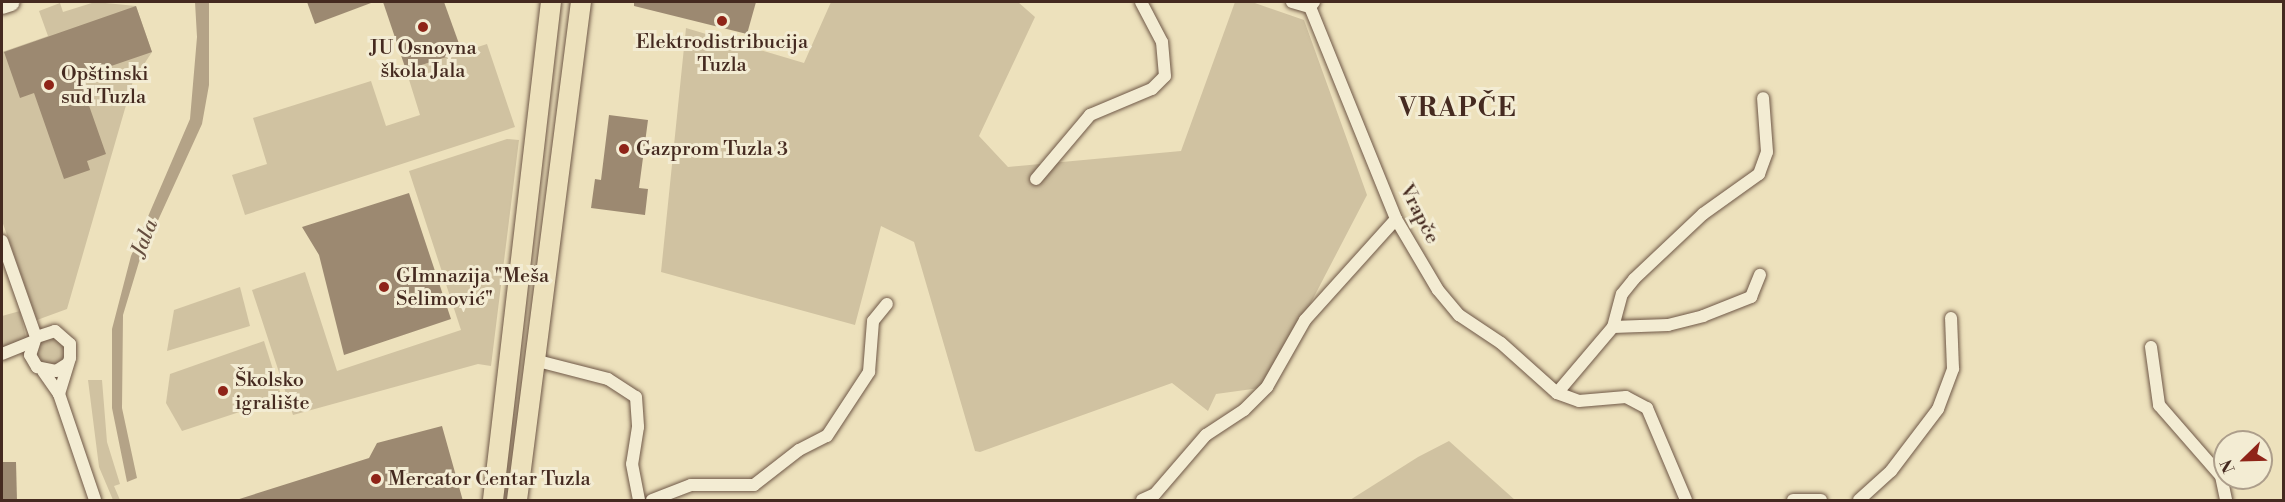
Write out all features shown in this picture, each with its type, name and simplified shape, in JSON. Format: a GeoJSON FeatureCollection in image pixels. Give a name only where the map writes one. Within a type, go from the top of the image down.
{"type":"FeatureCollection","features":[{"type":"Feature","properties":{"kind":"main road"},"geometry":{"type":"LineString","coordinates":[[493,501],[551,2]]}},
{"type":"Feature","properties":{"kind":"main road"},"geometry":{"type":"LineString","coordinates":[[517,501],[581,2]]}},
{"type":"Feature","properties":{"kind":"street"},"geometry":{"type":"LineString","coordinates":[[2,5],[11,2]]}},
{"type":"Feature","properties":{"kind":"street"},"geometry":{"type":"LineString","coordinates":[[1036,179],[1090,115],[1152,89],[1165,76],[1162,42],[1141,2]]}},
{"type":"Feature","properties":{"kind":"street","name":"Vrapče"},"geometry":{"type":"LineString","coordinates":[[1292,2],[1312,3],[1396,219],[1438,290],[1459,315],[1501,343],[1557,393],[1579,401],[1626,397],[1647,408],[1686,501]]}},
{"type":"Feature","properties":{"kind":"street"},"geometry":{"type":"LineString","coordinates":[[1557,393],[1613,327],[1623,294],[1634,279],[1703,214],[1759,174],[1767,152],[1763,98]]}},
{"type":"Feature","properties":{"kind":"street"},"geometry":{"type":"LineString","coordinates":[[1143,501],[1155,494],[1206,435],[1244,410],[1267,387],[1305,320],[1396,219]]}},
{"type":"Feature","properties":{"kind":"street"},"geometry":{"type":"LineString","coordinates":[[2,241],[34,339],[30,355],[59,394],[95,501]]}},
{"type":"Feature","properties":{"kind":"street"},"geometry":{"type":"LineString","coordinates":[[1613,327],[1668,325],[1703,316],[1751,297],[1760,275]]}},
{"type":"Feature","properties":{"kind":"street"},"geometry":{"type":"LineString","coordinates":[[652,501],[691,485],[754,485],[799,450],[827,436],[869,372],[873,321],[887,304]]}},
{"type":"Feature","properties":{"kind":"street"},"geometry":{"type":"LineString","coordinates":[[1859,501],[1891,471],[1938,409],[1953,369],[1951,318]]}},
{"type":"Feature","properties":{"kind":"street"},"geometry":{"type":"LineString","coordinates":[[7,354],[48,331],[66,338],[71,351],[59,394]]}},
{"type":"Feature","properties":{"kind":"street"},"geometry":{"type":"LineString","coordinates":[[2151,347],[2159,405],[2221,477],[2226,501]]}},
{"type":"Feature","properties":{"kind":"street"},"geometry":{"type":"LineString","coordinates":[[7,354],[40,369],[56,371],[67,364]]}},
{"type":"Feature","properties":{"kind":"street"},"geometry":{"type":"LineString","coordinates":[[534,360],[608,379],[636,397],[638,427],[632,464],[639,501]]}},
{"type":"Feature","properties":{"kind":"street"},"geometry":{"type":"LineString","coordinates":[[1793,501],[1821,501]]}},
{"type":"Feature","properties":{"kind":"shaded area"},"geometry":{"type":"Polygon","coordinates":[[[95,2],[136,6],[152,52],[133,81],[67,309],[37,320],[2,221],[2,52],[48,36],[39,11],[60,3],[63,12],[95,2]]]}},
{"type":"Feature","properties":{"kind":"shaded area"},"geometry":{"type":"Polygon","coordinates":[[[831,2],[1018,2],[1035,17],[979,136],[1008,167],[1181,151],[1235,2],[1252,2],[1304,20],[1367,195],[1267,387],[1216,394],[1208,411],[1172,383],[980,452],[975,451],[914,242],[881,226],[855,325],[661,272],[686,28],[804,63],[831,2]]]}},
{"type":"Feature","properties":{"kind":"shaded area"},"geometry":{"type":"Polygon","coordinates":[[[487,44],[515,127],[245,215],[232,175],[267,164],[253,118],[371,81],[386,126],[420,115],[406,70],[487,44]]]}},
{"type":"Feature","properties":{"kind":"shaded area"},"geometry":{"type":"Polygon","coordinates":[[[507,139],[519,140],[491,366],[478,364],[293,415],[252,290],[305,272],[337,371],[461,330],[409,171],[507,139]]]}},
{"type":"Feature","properties":{"kind":"shaded area","name":"Školsko igralište"},"geometry":{"type":"Polygon","coordinates":[[[240,287],[250,326],[167,351],[174,310],[240,287]]]}},
{"type":"Feature","properties":{"kind":"shaded area"},"geometry":{"type":"Polygon","coordinates":[[[20,311],[26,338],[2,348],[2,316],[20,311]]]}},
{"type":"Feature","properties":{"kind":"shaded area"},"geometry":{"type":"Polygon","coordinates":[[[51,337],[61,341],[65,351],[61,361],[51,365],[41,361],[37,351],[41,341],[51,337]]]}},
{"type":"Feature","properties":{"kind":"shaded area","name":"Školsko igralište"},"geometry":{"type":"Polygon","coordinates":[[[264,341],[282,398],[182,431],[166,403],[170,374],[264,341]]]}},
{"type":"Feature","properties":{"kind":"shaded area"},"geometry":{"type":"Polygon","coordinates":[[[88,380],[102,380],[107,442],[120,484],[114,486],[120,500],[113,500],[99,467],[88,380]]]}},
{"type":"Feature","properties":{"kind":"shaded area"},"geometry":{"type":"Polygon","coordinates":[[[1449,441],[1515,500],[1350,500],[1418,457],[1449,441]]]}},
{"type":"Feature","properties":{"kind":"water","name":"Jala"},"geometry":{"type":"Polygon","coordinates":[[[195,2],[209,2],[209,85],[202,124],[139,262],[123,315],[122,408],[137,478],[127,482],[112,408],[112,329],[131,256],[190,119],[197,37],[195,2]]]}},
{"type":"Feature","properties":{"kind":"building"},"geometry":{"type":"Polygon","coordinates":[[[307,2],[371,2],[371,3],[315,24],[307,2]]]}},
{"type":"Feature","properties":{"kind":"building","name":"JU Osnovna škola Jala"},"geometry":{"type":"Polygon","coordinates":[[[383,2],[444,2],[462,52],[406,70],[383,2]]]}},
{"type":"Feature","properties":{"kind":"building","name":"Elektrodistribucija Tuzla"},"geometry":{"type":"Polygon","coordinates":[[[634,2],[756,2],[747,34],[634,6],[634,2]]]}},
{"type":"Feature","properties":{"kind":"building","name":"Opštinski sud Tuzla"},"geometry":{"type":"Polygon","coordinates":[[[136,6],[152,52],[79,77],[106,154],[87,161],[90,170],[64,179],[34,93],[20,98],[4,52],[136,6]]]}},
{"type":"Feature","properties":{"kind":"building","name":"Gazprom Tuzla 3"},"geometry":{"type":"Polygon","coordinates":[[[609,115],[648,120],[639,188],[648,189],[645,215],[591,208],[595,179],[601,180],[609,115]]]}},
{"type":"Feature","properties":{"kind":"building","name":"GImnazija \"Meša Selimović\""},"geometry":{"type":"Polygon","coordinates":[[[409,193],[451,319],[344,355],[319,255],[302,227],[409,193]]]}},
{"type":"Feature","properties":{"kind":"building","name":"Mercator Centar Tuzla"},"geometry":{"type":"Polygon","coordinates":[[[442,426],[463,501],[233,501],[369,458],[377,443],[442,426]]]}},
{"type":"Feature","properties":{"kind":"building"},"geometry":{"type":"Polygon","coordinates":[[[2,462],[16,462],[17,501],[2,501],[2,462]]]}},
{"type":"Feature","properties":{"kind":"place","name":"Elektrodistribucija Tuzla"},"geometry":{"type":"Point","coordinates":[722,21]}},
{"type":"Feature","properties":{"kind":"place","name":"JU Osnovna škola Jala"},"geometry":{"type":"Point","coordinates":[423,27]}},
{"type":"Feature","properties":{"kind":"place","name":"Opštinski sud Tuzla"},"geometry":{"type":"Point","coordinates":[49,85]}},
{"type":"Feature","properties":{"kind":"place","name":"Gazprom Tuzla 3"},"geometry":{"type":"Point","coordinates":[624,149]}},
{"type":"Feature","properties":{"kind":"place","name":"GImnazija \"Meša Selimović\""},"geometry":{"type":"Point","coordinates":[384,287]}},
{"type":"Feature","properties":{"kind":"place","name":"Školsko igralište"},"geometry":{"type":"Point","coordinates":[223,391]}},
{"type":"Feature","properties":{"kind":"place","name":"Mercator Centar Tuzla"},"geometry":{"type":"Point","coordinates":[376,479]}},
{"type":"Feature","properties":{"kind":"district","name":"VRAPČE"},"geometry":{"type":"Point","coordinates":[1458,109]}}]}
